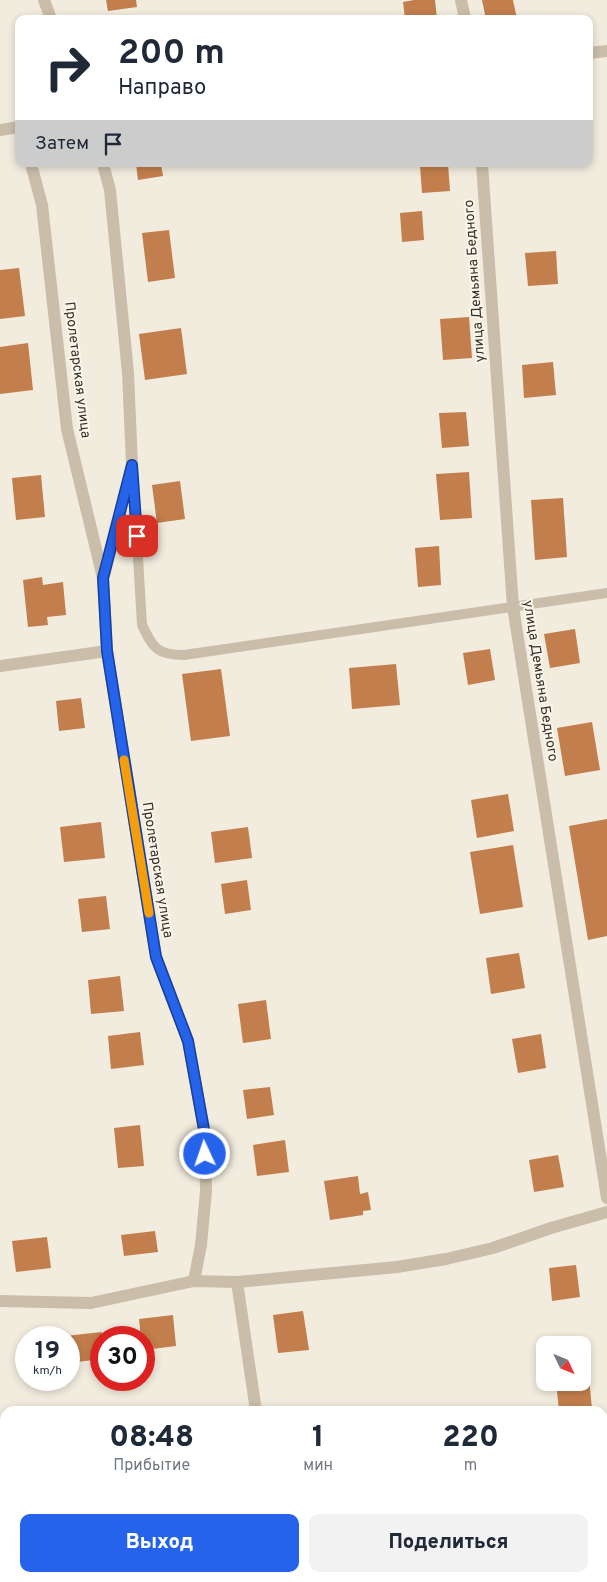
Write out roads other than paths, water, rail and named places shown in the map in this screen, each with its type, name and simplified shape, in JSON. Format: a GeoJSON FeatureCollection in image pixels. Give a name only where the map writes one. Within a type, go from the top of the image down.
{"type":"FeatureCollection","features":[{"type":"Feature","properties":{"kind":"street"},"geometry":{"type":"LineString","coordinates":[[44,0],[50,15]]}},
{"type":"Feature","properties":{"kind":"street"},"geometry":{"type":"LineString","coordinates":[[461,0],[464,15]]}},
{"type":"Feature","properties":{"kind":"street"},"geometry":{"type":"LineString","coordinates":[[593,53],[607,51]]}},
{"type":"Feature","properties":{"kind":"street"},"geometry":{"type":"LineString","coordinates":[[0,130],[15,128]]}},
{"type":"Feature","properties":{"kind":"street","name":"Пролетарская улица"},"geometry":{"type":"LineString","coordinates":[[33,167],[42,205],[67,428],[103,578],[107,651],[156,957],[188,1041],[205,1135],[206,1191],[201,1245],[194,1281]]}},
{"type":"Feature","properties":{"kind":"street","name":"Пролетарская улица"},"geometry":{"type":"LineString","coordinates":[[103,578],[132,465],[128,373],[110,190],[104,167]]}},
{"type":"Feature","properties":{"kind":"street","name":"улица Демьяна Бедного"},"geometry":{"type":"LineString","coordinates":[[482,167],[513,607],[607,1198]]}},
{"type":"Feature","properties":{"kind":"street"},"geometry":{"type":"LineString","coordinates":[[0,666],[107,651]]}},
{"type":"Feature","properties":{"kind":"street"},"geometry":{"type":"LineString","coordinates":[[0,1302],[91,1303],[194,1281],[236,1282],[397,1266],[446,1259],[493,1248],[551,1228],[607,1212]]}},
{"type":"Feature","properties":{"kind":"street"},"geometry":{"type":"LineString","coordinates":[[236,1282],[255,1406]]}},
{"type":"Feature","properties":{"kind":"lane"},"geometry":{"type":"LineString","coordinates":[[132,465],[142,625],[152,646],[168,655],[184,655],[607,593]]}}]}
